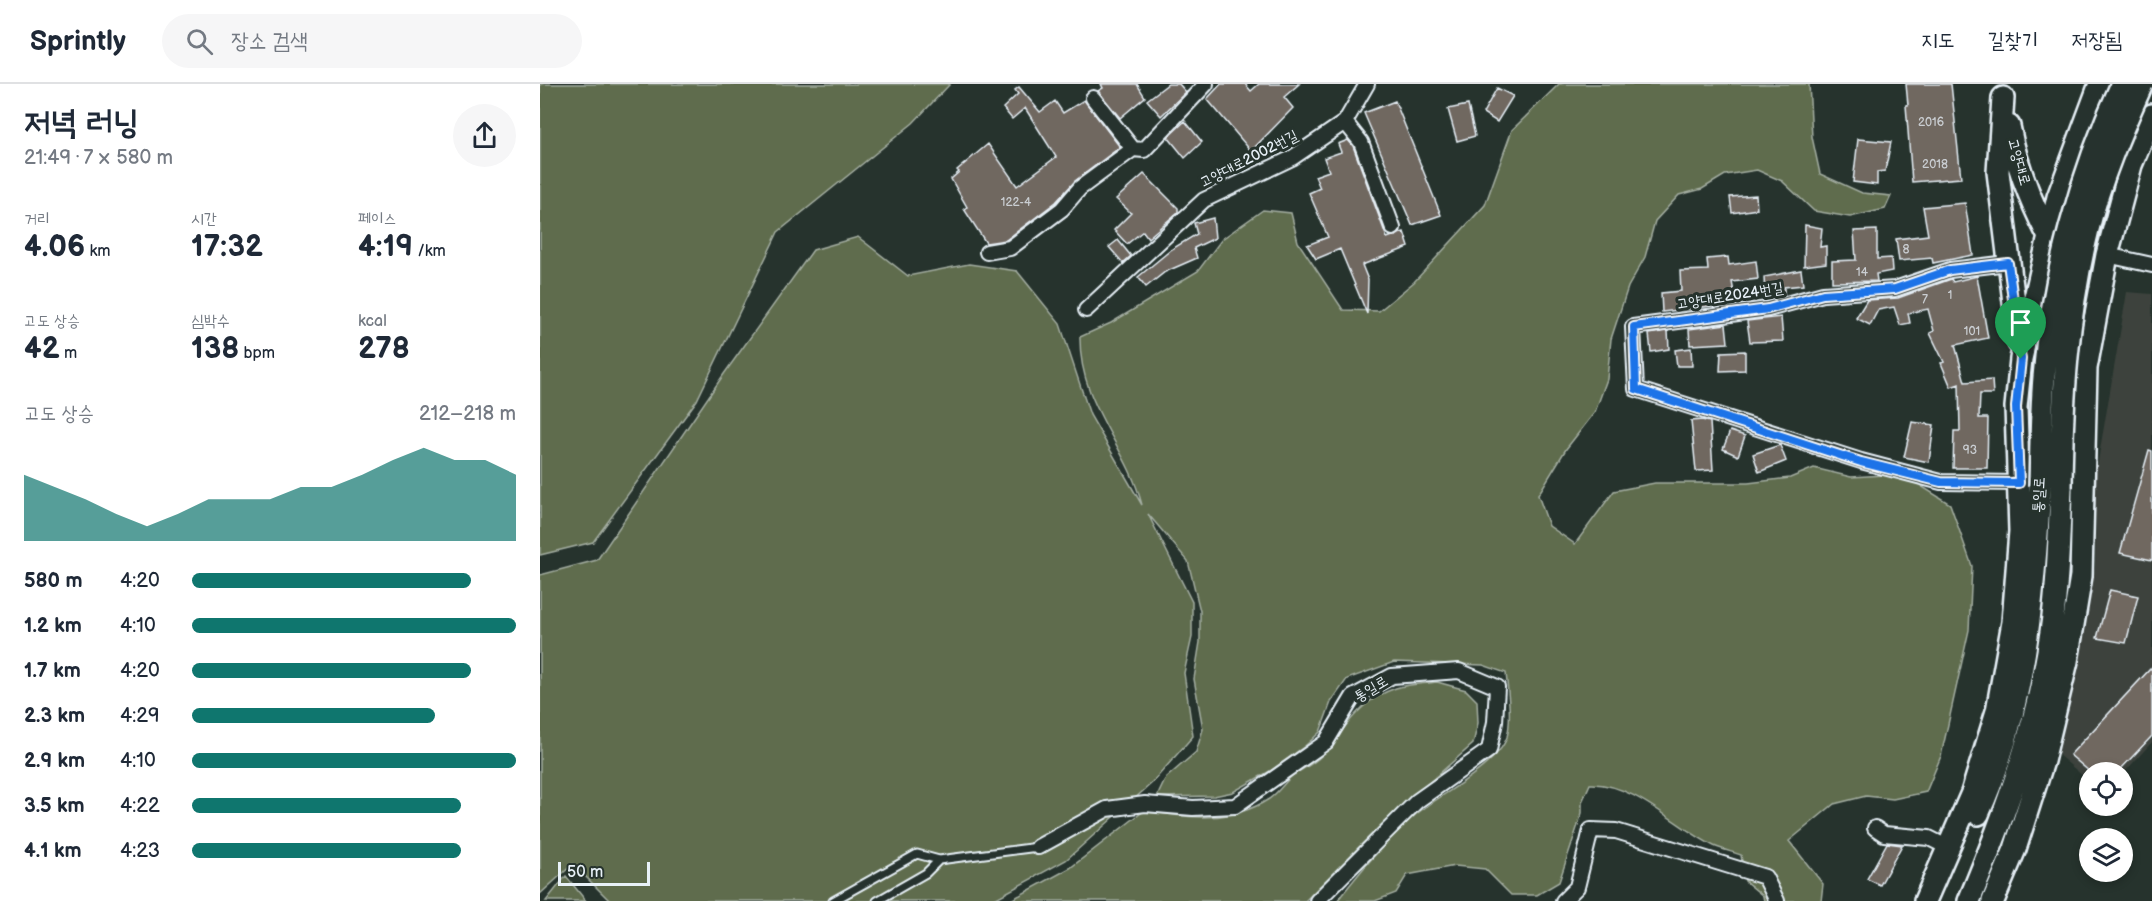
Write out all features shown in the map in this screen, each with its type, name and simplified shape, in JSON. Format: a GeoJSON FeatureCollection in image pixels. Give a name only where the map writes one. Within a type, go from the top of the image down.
{"type":"FeatureCollection","features":[{"type":"Feature","properties":{"kind":"main road"},"geometry":{"type":"LineString","coordinates":[[1925,901],[1972,793],[1997,711],[2013,622],[2020,531],[2016,407],[2021,359],[2058,197],[2100,84]]}},
{"type":"Feature","properties":{"kind":"main road","name":"통일로"},"geometry":{"type":"LineString","coordinates":[[1938,901],[1982,807],[2011,718],[2030,619],[2037,543],[2044,377],[2061,262],[2086,176],[2122,84]]}},
{"type":"Feature","properties":{"kind":"main road","name":"통일로"},"geometry":{"type":"LineString","coordinates":[[1969,901],[2002,822],[2032,723],[2056,595],[2062,418],[2073,299],[2088,228],[2103,180],[2142,84]]}},
{"type":"Feature","properties":{"kind":"main road"},"geometry":{"type":"LineString","coordinates":[[2002,91],[1998,172],[2021,359]]}},
{"type":"Feature","properties":{"kind":"main road","name":"고양대로"},"geometry":{"type":"LineString","coordinates":[[2002,91],[2015,157],[2032,203],[2048,235]]}},
{"type":"Feature","properties":{"kind":"main road"},"geometry":{"type":"LineString","coordinates":[[1993,901],[2015,849],[2043,761],[2067,661],[2081,576],[2086,368],[2107,255],[2131,165],[2152,115]]}},
{"type":"Feature","properties":{"kind":"main road"},"geometry":{"type":"LineString","coordinates":[[2048,235],[2107,255]]}},
{"type":"Feature","properties":{"kind":"main road"},"geometry":{"type":"LineString","coordinates":[[2016,407],[2033,387],[2054,383],[2071,388],[2085,402]]}},
{"type":"Feature","properties":{"kind":"street","name":"고양대로2002번길"},"geometry":{"type":"LineString","coordinates":[[1086,310],[1204,200],[1292,159],[1345,122],[1367,84]]}},
{"type":"Feature","properties":{"kind":"street"},"geometry":{"type":"LineString","coordinates":[[987,252],[1010,248],[1062,209],[1080,188],[1133,149],[1143,150],[1199,86]]}},
{"type":"Feature","properties":{"kind":"street"},"geometry":{"type":"LineString","coordinates":[[1093,98],[1133,149]]}},
{"type":"Feature","properties":{"kind":"street"},"geometry":{"type":"LineString","coordinates":[[1345,122],[1361,142],[1393,228]]}},
{"type":"Feature","properties":{"kind":"street"},"geometry":{"type":"LineString","coordinates":[[2107,255],[2152,266]]}},
{"type":"Feature","properties":{"kind":"street","name":"고양대로2024번길"},"geometry":{"type":"LineString","coordinates":[[1634,327],[1768,309],[1823,294],[1895,289],[1950,270],[2008,263]]}},
{"type":"Feature","properties":{"kind":"street","name":"통일로"},"geometry":{"type":"LineString","coordinates":[[1634,327],[1636,389],[1861,462],[1941,482],[2019,483]]}},
{"type":"Feature","properties":{"kind":"street","name":"통일로"},"geometry":{"type":"LineString","coordinates":[[1038,847],[1107,809],[1145,804],[1193,808],[1235,806],[1326,742],[1353,697],[1392,676],[1459,670],[1497,687],[1495,722],[1489,750],[1417,801],[1317,901]]}},
{"type":"Feature","properties":{"kind":"street"},"geometry":{"type":"LineString","coordinates":[[1875,828],[1884,834],[1929,838],[1949,848]]}},
{"type":"Feature","properties":{"kind":"street"},"geometry":{"type":"LineString","coordinates":[[1563,901],[1577,887],[1591,830],[1616,831],[1765,877],[1777,901]]}},
{"type":"Feature","properties":{"kind":"lane"},"geometry":{"type":"LineString","coordinates":[[834,901],[917,854],[939,860],[1038,847]]}},
{"type":"Feature","properties":{"kind":"lane"},"geometry":{"type":"LineString","coordinates":[[877,901],[926,873],[939,860]]}},
{"type":"Feature","properties":{"kind":"shaded area"},"geometry":{"type":"Polygon","coordinates":[[[2127,292],[2152,294],[2152,742],[2133,763],[2079,762],[2079,773],[2057,754],[2095,567],[2096,473],[2127,292]]]}},
{"type":"Feature","properties":{"kind":"green space"},"geometry":{"type":"Polygon","coordinates":[[[540,84],[950,84],[913,123],[778,232],[697,400],[593,542],[540,555],[540,84]]]}},
{"type":"Feature","properties":{"kind":"green space"},"geometry":{"type":"Polygon","coordinates":[[[1559,84],[1809,84],[1812,137],[1820,174],[1862,193],[1891,196],[1885,209],[1850,217],[1814,211],[1782,181],[1757,170],[1725,175],[1702,189],[1679,195],[1655,221],[1645,257],[1628,287],[1611,339],[1607,379],[1595,412],[1566,449],[1538,495],[1549,526],[1575,544],[1614,491],[1655,483],[1748,483],[1790,478],[1814,468],[1851,477],[1902,474],[1950,504],[1972,566],[1969,630],[1941,756],[1926,792],[1893,799],[1866,796],[1834,804],[1789,841],[1823,884],[1821,901],[1764,901],[1763,896],[1745,881],[1741,855],[1714,846],[1622,790],[1606,785],[1590,784],[1582,802],[1582,813],[1559,882],[1537,895],[1511,895],[1485,869],[1455,866],[1407,875],[1396,893],[1375,901],[1337,901],[1373,857],[1403,826],[1424,808],[1480,769],[1501,748],[1507,737],[1509,722],[1506,673],[1483,665],[1394,662],[1347,679],[1331,702],[1320,732],[1305,746],[1270,771],[1233,792],[1214,796],[1157,797],[1166,778],[1196,752],[1203,729],[1194,679],[1200,642],[1200,611],[1188,561],[1148,514],[1192,602],[1192,637],[1184,673],[1193,736],[1152,783],[1066,860],[991,901],[610,901],[573,864],[540,894],[540,575],[597,560],[724,374],[813,250],[858,237],[908,276],[969,264],[1017,271],[1060,324],[1090,415],[1142,505],[1126,463],[1087,384],[1080,337],[1111,323],[1198,271],[1222,239],[1263,210],[1291,213],[1298,242],[1343,310],[1379,311],[1414,282],[1485,205],[1512,130],[1559,84]]]}},
{"type":"Feature","properties":{"kind":"green space"},"geometry":{"type":"Polygon","coordinates":[[[1437,682],[1466,690],[1477,701],[1478,723],[1473,744],[1382,824],[1305,901],[1009,901],[1070,868],[1145,810],[1209,817],[1255,807],[1272,797],[1292,776],[1319,758],[1354,716],[1371,700],[1401,687],[1437,682]]]}},
{"type":"Feature","properties":{"kind":"green space"},"geometry":{"type":"Polygon","coordinates":[[[566,876],[586,901],[546,901],[566,876]]]}},
{"type":"Feature","properties":{"kind":"building"},"geometry":{"type":"Polygon","coordinates":[[[1101,84],[1137,84],[1145,97],[1120,118],[1098,91],[1103,88],[1101,84]]]}},
{"type":"Feature","properties":{"kind":"building"},"geometry":{"type":"Polygon","coordinates":[[[1168,84],[1179,84],[1186,92],[1161,116],[1147,100],[1168,84]]]}},
{"type":"Feature","properties":{"kind":"building"},"geometry":{"type":"Polygon","coordinates":[[[1221,84],[1245,84],[1251,91],[1259,84],[1299,84],[1284,97],[1293,108],[1251,151],[1207,99],[1221,84]]]}},
{"type":"Feature","properties":{"kind":"building"},"geometry":{"type":"Polygon","coordinates":[[[1906,84],[1951,84],[1961,178],[1912,182],[1906,84]]]}},
{"type":"Feature","properties":{"kind":"building"},"geometry":{"type":"Polygon","coordinates":[[[1019,87],[1040,112],[1055,101],[1063,113],[1084,100],[1120,147],[1075,181],[1056,202],[1006,240],[986,243],[964,209],[967,207],[951,179],[959,172],[957,170],[988,144],[1017,186],[1056,157],[1025,108],[1012,119],[1003,108],[1018,94],[1015,90],[1019,87]]]}},
{"type":"Feature","properties":{"kind":"building"},"geometry":{"type":"Polygon","coordinates":[[[1497,88],[1513,96],[1497,122],[1483,113],[1497,88]]]}},
{"type":"Feature","properties":{"kind":"building"},"geometry":{"type":"Polygon","coordinates":[[[1395,101],[1441,215],[1412,225],[1364,113],[1395,101]]]}},
{"type":"Feature","properties":{"kind":"building"},"geometry":{"type":"Polygon","coordinates":[[[1468,105],[1475,136],[1457,141],[1448,109],[1468,105]]]}},
{"type":"Feature","properties":{"kind":"building"},"geometry":{"type":"Polygon","coordinates":[[[1185,121],[1202,142],[1185,158],[1168,137],[1185,121]]]}},
{"type":"Feature","properties":{"kind":"building"},"geometry":{"type":"Polygon","coordinates":[[[1858,139],[1891,142],[1885,171],[1877,172],[1877,185],[1853,182],[1858,139]]]}},
{"type":"Feature","properties":{"kind":"building"},"geometry":{"type":"Polygon","coordinates":[[[1348,140],[1353,146],[1387,238],[1404,232],[1409,247],[1362,265],[1368,280],[1367,314],[1340,249],[1316,259],[1307,245],[1328,237],[1309,193],[1320,188],[1315,176],[1329,171],[1324,158],[1341,152],[1338,144],[1348,140]]]}},
{"type":"Feature","properties":{"kind":"building"},"geometry":{"type":"Polygon","coordinates":[[[1144,174],[1178,208],[1178,212],[1148,238],[1143,231],[1127,244],[1114,230],[1131,213],[1116,199],[1144,174]]]}},
{"type":"Feature","properties":{"kind":"building"},"geometry":{"type":"Polygon","coordinates":[[[1756,195],[1757,209],[1732,213],[1730,197],[1756,195]]]}},
{"type":"Feature","properties":{"kind":"building"},"geometry":{"type":"Polygon","coordinates":[[[1965,203],[1973,255],[1933,263],[1932,258],[1899,261],[1896,239],[1928,235],[1923,207],[1965,203]]]}},
{"type":"Feature","properties":{"kind":"building"},"geometry":{"type":"Polygon","coordinates":[[[1213,218],[1215,238],[1194,248],[1197,258],[1165,272],[1146,287],[1138,277],[1172,249],[1197,234],[1194,223],[1213,218]]]}},
{"type":"Feature","properties":{"kind":"building"},"geometry":{"type":"Polygon","coordinates":[[[1805,225],[1822,228],[1820,247],[1826,246],[1826,263],[1804,266],[1805,225]]]}},
{"type":"Feature","properties":{"kind":"building"},"geometry":{"type":"Polygon","coordinates":[[[1877,230],[1877,259],[1891,258],[1892,271],[1876,274],[1877,281],[1832,282],[1832,261],[1856,260],[1854,231],[1877,230]]]}},
{"type":"Feature","properties":{"kind":"building"},"geometry":{"type":"Polygon","coordinates":[[[1118,240],[1131,256],[1123,263],[1109,247],[1118,240]]]}},
{"type":"Feature","properties":{"kind":"building"},"geometry":{"type":"Polygon","coordinates":[[[1728,257],[1729,265],[1756,261],[1758,279],[1732,282],[1736,303],[1662,312],[1661,293],[1681,291],[1680,271],[1708,270],[1707,259],[1728,257]]]}},
{"type":"Feature","properties":{"kind":"building"},"geometry":{"type":"Polygon","coordinates":[[[1801,270],[1803,285],[1784,287],[1784,293],[1765,295],[1764,277],[1801,270]]]}},
{"type":"Feature","properties":{"kind":"building"},"geometry":{"type":"Polygon","coordinates":[[[1977,276],[1988,338],[1955,345],[1965,382],[1992,380],[1993,394],[1980,394],[1979,418],[1988,418],[1987,468],[1953,468],[1954,431],[1960,431],[1959,384],[1951,387],[1941,363],[1944,362],[1930,333],[1934,331],[1928,309],[1908,313],[1910,323],[1900,325],[1894,307],[1878,310],[1870,325],[1856,318],[1867,300],[1898,298],[1951,279],[1953,282],[1977,276]]]}},
{"type":"Feature","properties":{"kind":"building"},"geometry":{"type":"Polygon","coordinates":[[[1781,317],[1783,341],[1750,342],[1747,321],[1781,317]]]}},
{"type":"Feature","properties":{"kind":"building"},"geometry":{"type":"Polygon","coordinates":[[[1726,324],[1728,343],[1690,345],[1689,329],[1726,324]]]}},
{"type":"Feature","properties":{"kind":"building"},"geometry":{"type":"Polygon","coordinates":[[[1668,331],[1669,349],[1651,352],[1649,334],[1668,331]]]}},
{"type":"Feature","properties":{"kind":"building"},"geometry":{"type":"Polygon","coordinates":[[[1691,348],[1692,366],[1677,366],[1675,350],[1691,348]]]}},
{"type":"Feature","properties":{"kind":"building"},"geometry":{"type":"Polygon","coordinates":[[[1745,351],[1745,370],[1720,371],[1721,352],[1745,351]]]}},
{"type":"Feature","properties":{"kind":"building"},"geometry":{"type":"Polygon","coordinates":[[[1691,421],[1710,422],[1713,470],[1696,471],[1691,421]]]}},
{"type":"Feature","properties":{"kind":"building"},"geometry":{"type":"Polygon","coordinates":[[[1912,422],[1934,425],[1929,462],[1904,457],[1912,422]]]}},
{"type":"Feature","properties":{"kind":"building"},"geometry":{"type":"Polygon","coordinates":[[[1730,431],[1745,436],[1738,456],[1723,449],[1730,431]]]}},
{"type":"Feature","properties":{"kind":"building"},"geometry":{"type":"Polygon","coordinates":[[[1780,445],[1786,461],[1759,472],[1753,454],[1780,445]]]}},
{"type":"Feature","properties":{"kind":"building"},"geometry":{"type":"Polygon","coordinates":[[[2149,450],[2152,451],[2152,560],[2120,553],[2149,450]]]}},
{"type":"Feature","properties":{"kind":"building"},"geometry":{"type":"Polygon","coordinates":[[[2110,590],[2138,596],[2126,643],[2097,638],[2110,590]]]}},
{"type":"Feature","properties":{"kind":"building"},"geometry":{"type":"Polygon","coordinates":[[[2152,667],[2152,736],[2127,762],[2079,763],[2070,755],[2152,667]]]}},
{"type":"Feature","properties":{"kind":"building"},"geometry":{"type":"Polygon","coordinates":[[[1887,843],[1902,845],[1880,885],[1867,879],[1887,843]]]}},
{"type":"Feature","properties":{"kind":"route"},"geometry":{"type":"LineString","coordinates":[[2008,263],[2021,359],[2016,399],[2019,483],[2006,485],[1941,482],[1861,462],[1636,389],[1634,327],[1768,309],[1823,294],[1895,289],[1950,270],[2008,263]]}}]}
